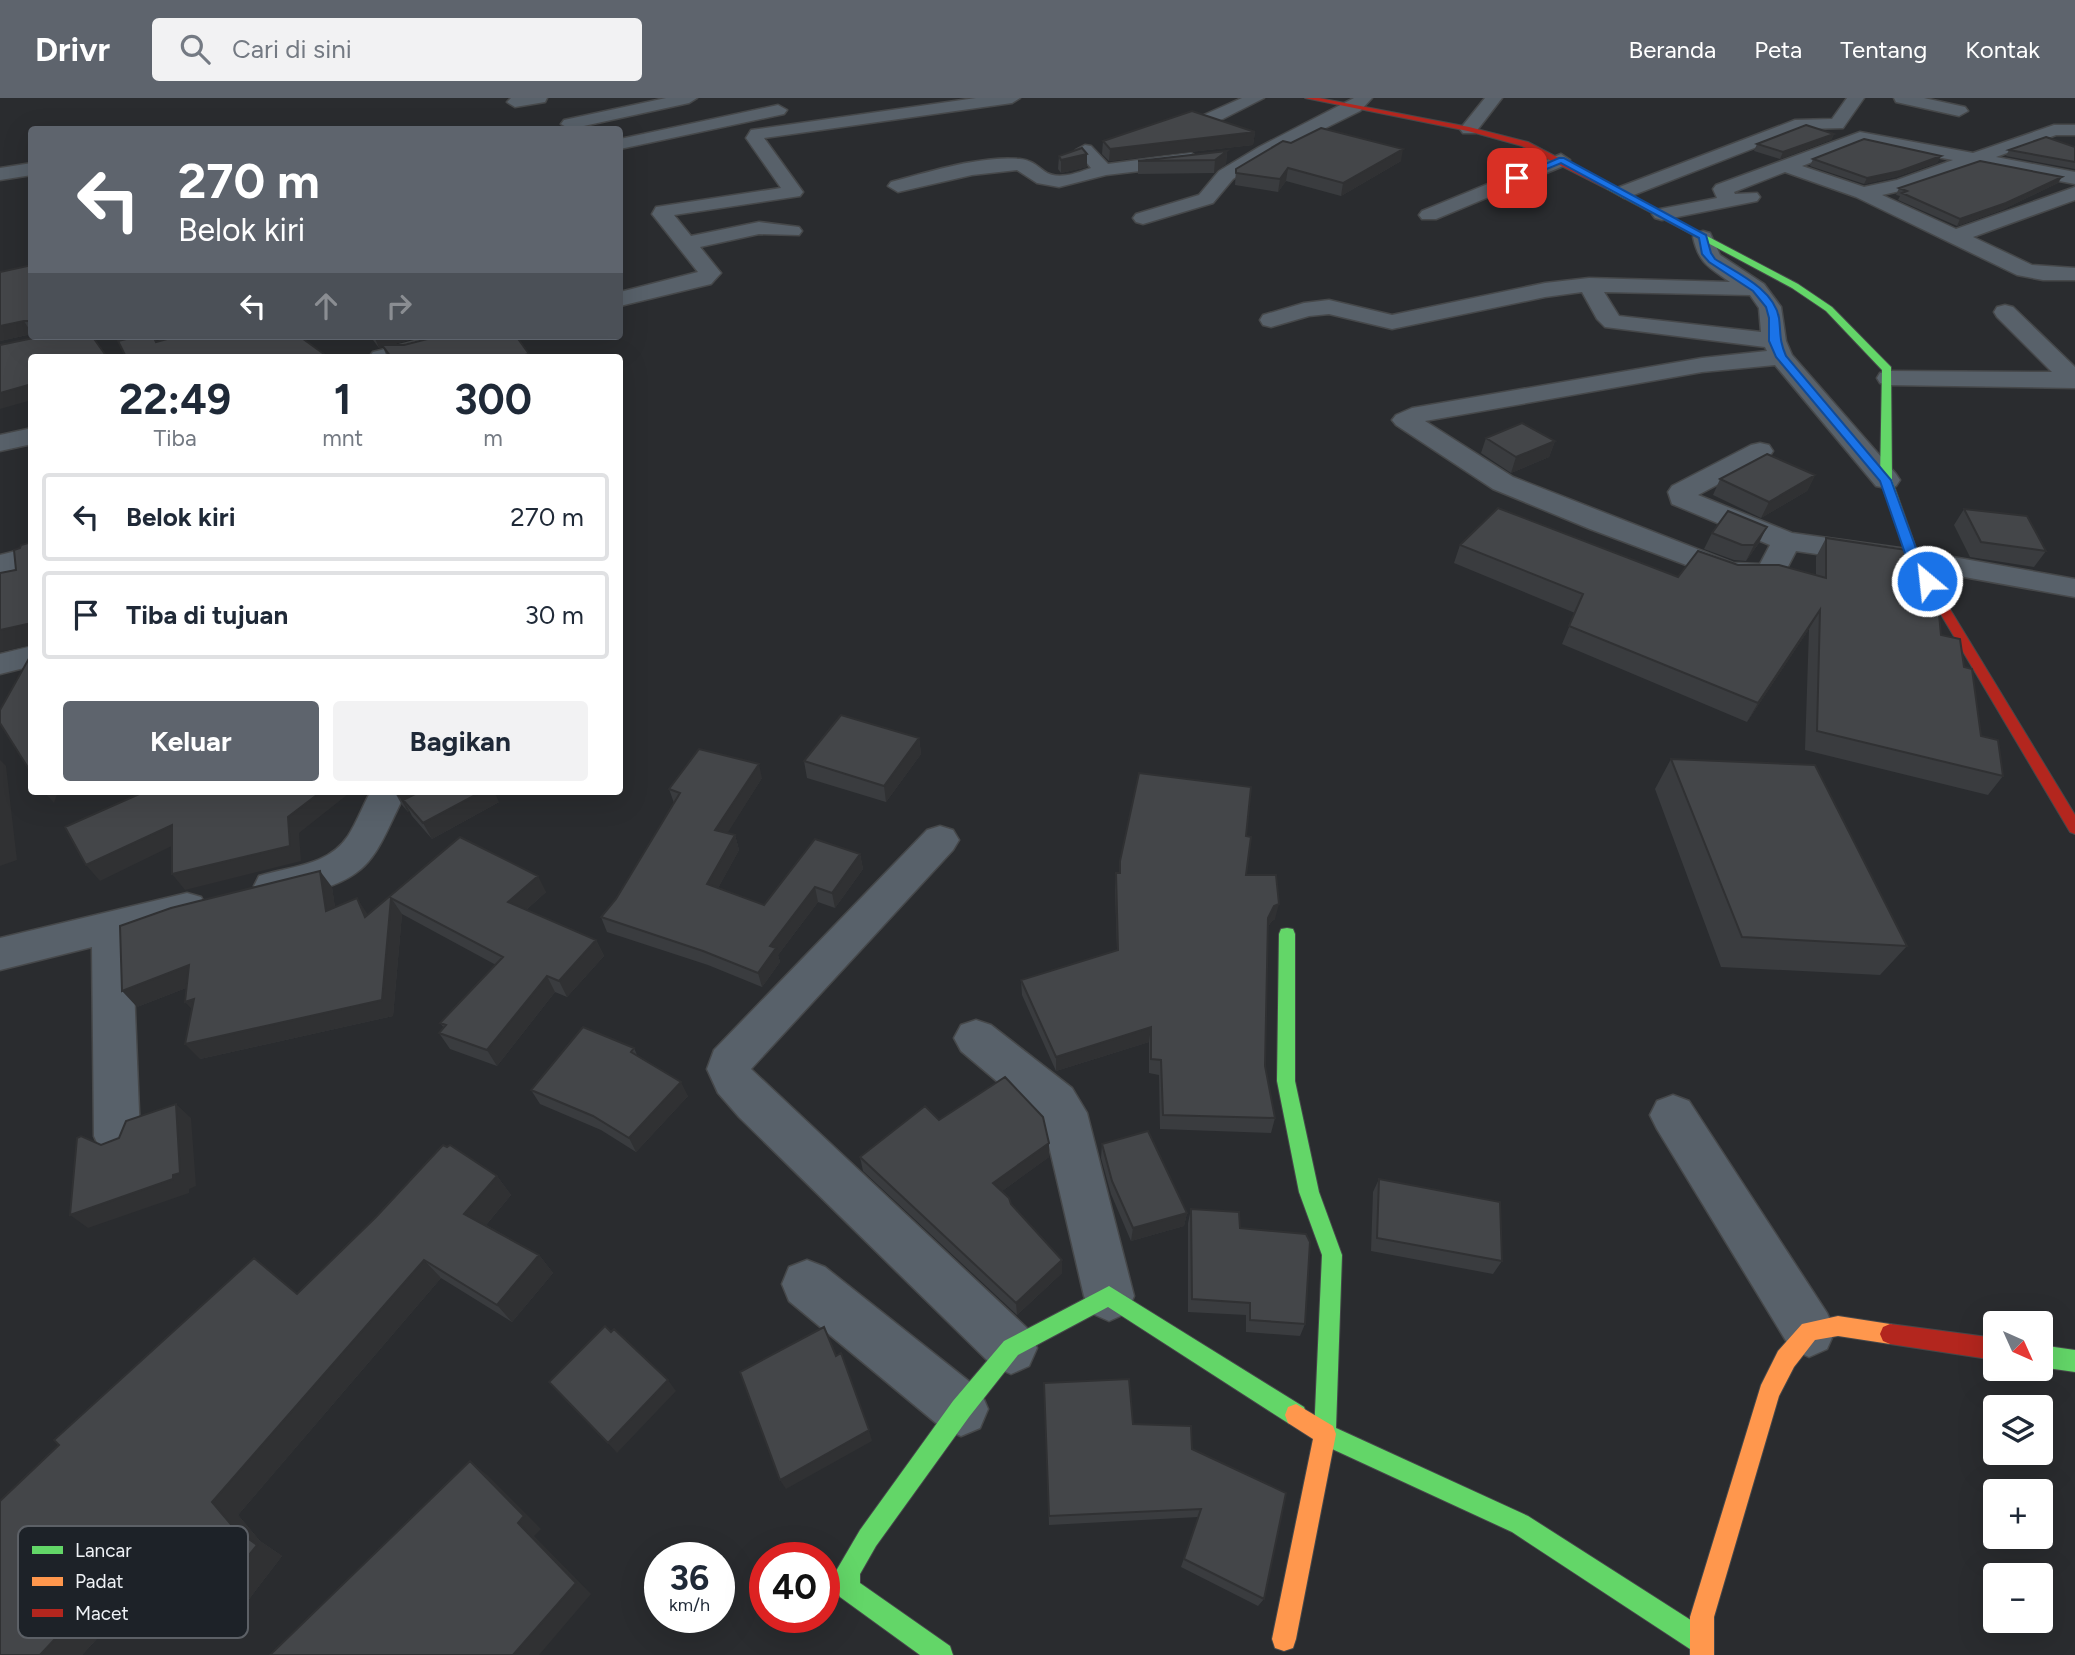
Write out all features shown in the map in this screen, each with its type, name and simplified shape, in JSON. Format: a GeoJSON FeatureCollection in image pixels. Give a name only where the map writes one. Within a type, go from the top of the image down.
{"type":"FeatureCollection","features":[{"type":"Feature","properties":{"kind":"street"},"geometry":{"type":"LineString","coordinates":[[515,103],[538,98]]}},
{"type":"Feature","properties":{"kind":"street"},"geometry":{"type":"LineString","coordinates":[[570,124],[689,98]]}},
{"type":"Feature","properties":{"kind":"street"},"geometry":{"type":"LineString","coordinates":[[750,98],[778,110]]}},
{"type":"Feature","properties":{"kind":"street"},"geometry":{"type":"LineString","coordinates":[[623,298],[708,276],[708,269],[662,214],[663,211],[793,192],[755,138],[757,134],[1012,98]]}},
{"type":"Feature","properties":{"kind":"street"},"geometry":{"type":"LineString","coordinates":[[1203,122],[1256,98]]}},
{"type":"Feature","properties":{"kind":"street"},"geometry":{"type":"LineString","coordinates":[[1308,98],[1359,103],[1525,144],[1624,192],[1795,286],[1829,309],[1887,369],[1886,480],[1913,559],[2075,828]]}},
{"type":"Feature","properties":{"kind":"street"},"geometry":{"type":"LineString","coordinates":[[1469,129],[1494,98]]}},
{"type":"Feature","properties":{"kind":"street"},"geometry":{"type":"LineString","coordinates":[[1624,192],[1801,124],[1837,124],[1856,98]]}},
{"type":"Feature","properties":{"kind":"street"},"geometry":{"type":"LineString","coordinates":[[1913,99],[1959,111]]}},
{"type":"Feature","properties":{"kind":"street"},"geometry":{"type":"LineString","coordinates":[[1143,218],[1206,199],[1226,175],[1265,151],[1359,103]]}},
{"type":"Feature","properties":{"kind":"street"},"geometry":{"type":"LineString","coordinates":[[623,143],[778,110],[801,108]]}},
{"type":"Feature","properties":{"kind":"street"},"geometry":{"type":"LineString","coordinates":[[1863,193],[1902,185],[2054,130],[2075,130]]}},
{"type":"Feature","properties":{"kind":"street"},"geometry":{"type":"LineString","coordinates":[[1727,201],[1723,189],[1860,137],[2075,178]]}},
{"type":"Feature","properties":{"kind":"street"},"geometry":{"type":"LineString","coordinates":[[1083,149],[1103,170]]}},
{"type":"Feature","properties":{"kind":"street"},"geometry":{"type":"LineString","coordinates":[[898,186],[954,173],[1018,164],[1031,167],[1044,179],[1056,180],[1084,177],[1103,170],[1265,151]]}},
{"type":"Feature","properties":{"kind":"street"},"geometry":{"type":"LineString","coordinates":[[1429,215],[1562,160]]}},
{"type":"Feature","properties":{"kind":"street"},"geometry":{"type":"LineString","coordinates":[[1785,166],[1863,193],[2025,270],[2043,274],[2075,274]]}},
{"type":"Feature","properties":{"kind":"street"},"geometry":{"type":"LineString","coordinates":[[0,174],[28,170]]}},
{"type":"Feature","properties":{"kind":"street"},"geometry":{"type":"LineString","coordinates":[[1793,190],[1832,183]]}},
{"type":"Feature","properties":{"kind":"street"},"geometry":{"type":"LineString","coordinates":[[1957,236],[2075,193]]}},
{"type":"Feature","properties":{"kind":"street"},"geometry":{"type":"LineString","coordinates":[[1662,214],[1767,194]]}},
{"type":"Feature","properties":{"kind":"street"},"geometry":{"type":"LineString","coordinates":[[688,243],[759,228],[792,231]]}},
{"type":"Feature","properties":{"kind":"street"},"geometry":{"type":"LineString","coordinates":[[1703,237],[1707,254],[1712,260],[1756,289],[1770,307],[1774,318],[1777,349],[1886,480]]}},
{"type":"Feature","properties":{"kind":"street"},"geometry":{"type":"LineString","coordinates":[[1271,320],[1324,306],[1372,320],[1392,322],[1545,289],[1589,285],[1756,289]]}},
{"type":"Feature","properties":{"kind":"street"},"geometry":{"type":"LineString","coordinates":[[1589,285],[1608,320],[1613,322],[1777,349]]}},
{"type":"Feature","properties":{"kind":"street"},"geometry":{"type":"LineString","coordinates":[[2005,312],[2075,380]]}},
{"type":"Feature","properties":{"kind":"street"},"geometry":{"type":"LineString","coordinates":[[393,354],[448,340]]}},
{"type":"Feature","properties":{"kind":"street"},"geometry":{"type":"LineString","coordinates":[[1777,349],[1702,365],[1412,416],[1405,420],[1503,483],[1679,555],[1729,572],[1764,573],[1772,570],[1786,541]]}},
{"type":"Feature","properties":{"kind":"street"},"geometry":{"type":"LineString","coordinates":[[1889,378],[2075,380]]}},
{"type":"Feature","properties":{"kind":"street"},"geometry":{"type":"LineString","coordinates":[[0,443],[28,437]]}},
{"type":"Feature","properties":{"kind":"street"},"geometry":{"type":"LineString","coordinates":[[1760,451],[1682,492],[1682,498],[1786,541],[1913,559],[2075,588]]}},
{"type":"Feature","properties":{"kind":"street"},"geometry":{"type":"LineString","coordinates":[[0,564],[28,557]]}},
{"type":"Feature","properties":{"kind":"street"},"geometry":{"type":"LineString","coordinates":[[0,664],[28,657]]}},
{"type":"Feature","properties":{"kind":"street"},"geometry":{"type":"LineString","coordinates":[[0,954],[328,873],[356,853],[384,800]]}},
{"type":"Feature","properties":{"kind":"street"},"geometry":{"type":"LineString","coordinates":[[940,840],[797,989],[729,1063],[728,1069],[755,1103],[1011,1349]]}},
{"type":"Feature","properties":{"kind":"street"},"geometry":{"type":"LineString","coordinates":[[112,926],[117,1136]]}},
{"type":"Feature","properties":{"kind":"street"},"geometry":{"type":"LineString","coordinates":[[1284,1639],[1325,1434],[1332,1255],[1309,1192],[1286,1082],[1287,934]]}},
{"type":"Feature","properties":{"kind":"street"},"geometry":{"type":"LineString","coordinates":[[976,1038],[1056,1102],[1064,1113],[1109,1296],[1325,1434],[1520,1524],[1702,1648]]}},
{"type":"Feature","properties":{"kind":"street"},"geometry":{"type":"LineString","coordinates":[[1673,1115],[1809,1331]]}},
{"type":"Feature","properties":{"kind":"street"},"geometry":{"type":"LineString","coordinates":[[807,1284],[961,1409]]}},
{"type":"Feature","properties":{"kind":"street"},"geometry":{"type":"LineString","coordinates":[[941,1655],[848,1589],[848,1572],[868,1538],[961,1409],[1011,1349],[1109,1296]]}},
{"type":"Feature","properties":{"kind":"street"},"geometry":{"type":"LineString","coordinates":[[1702,1648],[1702,1616],[1769,1392],[1786,1359],[1809,1331],[1838,1326],[1983,1347]]}},
{"type":"Feature","properties":{"kind":"street"},"geometry":{"type":"LineString","coordinates":[[2053,1358],[2075,1361]]}},
{"type":"Feature","properties":{"kind":"building"},"geometry":{"type":"Polygon","coordinates":[[[1192,111],[1255,132],[1110,149],[1103,141],[1192,111]]]}},
{"type":"Feature","properties":{"kind":"building"},"geometry":{"type":"Polygon","coordinates":[[[1806,125],[1834,134],[1783,152],[1757,144],[1806,125]]]}},
{"type":"Feature","properties":{"kind":"building"},"geometry":{"type":"Polygon","coordinates":[[[1321,128],[1403,149],[1343,183],[1288,168],[1280,179],[1236,173],[1236,169],[1283,141],[1291,143],[1321,128]]]}},
{"type":"Feature","properties":{"kind":"building"},"geometry":{"type":"Polygon","coordinates":[[[2046,137],[2075,147],[2075,162],[2009,150],[2046,137]]]}},
{"type":"Feature","properties":{"kind":"building"},"geometry":{"type":"Polygon","coordinates":[[[1864,139],[1941,156],[1900,171],[1867,178],[1813,159],[1864,139]]]}},
{"type":"Feature","properties":{"kind":"building"},"geometry":{"type":"Polygon","coordinates":[[[1082,148],[1087,154],[1061,160],[1059,156],[1082,148]]]}},
{"type":"Feature","properties":{"kind":"building"},"geometry":{"type":"Polygon","coordinates":[[[1227,151],[1215,160],[1138,161],[1227,151]]]}},
{"type":"Feature","properties":{"kind":"building"},"geometry":{"type":"Polygon","coordinates":[[[1980,161],[2062,177],[2006,203],[1960,219],[1902,193],[1907,191],[1899,188],[1980,161]]]}},
{"type":"Feature","properties":{"kind":"building"},"geometry":{"type":"Polygon","coordinates":[[[28,266],[28,321],[0,326],[0,272],[28,266]]]}},
{"type":"Feature","properties":{"kind":"building"},"geometry":{"type":"Polygon","coordinates":[[[28,339],[95,340],[105,354],[28,354],[28,385],[0,393],[0,345],[28,339]]]}},
{"type":"Feature","properties":{"kind":"building"},"geometry":{"type":"Polygon","coordinates":[[[305,340],[324,354],[124,354],[118,341],[305,340]]]}},
{"type":"Feature","properties":{"kind":"building"},"geometry":{"type":"Polygon","coordinates":[[[423,340],[519,340],[529,354],[389,354],[382,345],[404,345],[423,340]]]}},
{"type":"Feature","properties":{"kind":"building"},"geometry":{"type":"Polygon","coordinates":[[[1522,423],[1555,441],[1516,457],[1486,438],[1522,423]]]}},
{"type":"Feature","properties":{"kind":"building"},"geometry":{"type":"Polygon","coordinates":[[[1767,454],[1815,475],[1769,502],[1720,479],[1767,454]]]}},
{"type":"Feature","properties":{"kind":"building"},"geometry":{"type":"Polygon","coordinates":[[[1498,508],[1678,577],[1698,551],[1738,565],[1779,565],[1826,578],[1826,538],[1913,551],[1916,555],[1921,601],[1938,604],[1941,635],[1960,639],[1964,667],[1972,669],[1981,736],[1998,740],[2003,776],[1817,731],[1820,610],[1758,703],[1569,626],[1583,594],[1460,545],[1498,508]]]}},
{"type":"Feature","properties":{"kind":"building"},"geometry":{"type":"Polygon","coordinates":[[[1964,509],[2027,516],[2046,551],[1981,542],[1964,509]]]}},
{"type":"Feature","properties":{"kind":"building"},"geometry":{"type":"Polygon","coordinates":[[[1728,511],[1767,527],[1754,545],[1742,545],[1712,533],[1728,511]]]}},
{"type":"Feature","properties":{"kind":"building"},"geometry":{"type":"Polygon","coordinates":[[[28,543],[28,624],[0,630],[0,573],[16,570],[14,550],[28,543]]]}},
{"type":"Feature","properties":{"kind":"building"},"geometry":{"type":"Polygon","coordinates":[[[28,660],[28,768],[0,723],[0,710],[28,660]]]}},
{"type":"Feature","properties":{"kind":"building"},"geometry":{"type":"Polygon","coordinates":[[[841,715],[919,738],[884,786],[804,761],[841,715]]]}},
{"type":"Feature","properties":{"kind":"building"},"geometry":{"type":"Polygon","coordinates":[[[699,749],[759,764],[715,830],[735,835],[707,884],[764,905],[815,839],[860,854],[832,893],[815,887],[770,946],[776,948],[758,973],[703,951],[601,917],[616,899],[680,793],[669,789],[699,749]]]}},
{"type":"Feature","properties":{"kind":"building"},"geometry":{"type":"Polygon","coordinates":[[[1671,759],[1815,765],[1907,946],[1742,937],[1671,759]]]}},
{"type":"Feature","properties":{"kind":"building"},"geometry":{"type":"Polygon","coordinates":[[[1139,773],[1251,787],[1246,836],[1251,837],[1246,875],[1276,875],[1279,904],[1274,906],[1268,918],[1265,1066],[1275,1118],[1163,1115],[1161,1060],[1151,1059],[1151,1027],[1056,1057],[1021,980],[1118,950],[1116,873],[1120,873],[1120,861],[1139,773]]]}},
{"type":"Feature","properties":{"kind":"building"},"geometry":{"type":"Polygon","coordinates":[[[137,795],[317,795],[288,817],[290,846],[172,874],[172,825],[86,865],[65,827],[137,795]]]}},
{"type":"Feature","properties":{"kind":"building"},"geometry":{"type":"Polygon","coordinates":[[[413,795],[476,795],[423,823],[403,800],[413,795]]]}},
{"type":"Feature","properties":{"kind":"building"},"geometry":{"type":"Polygon","coordinates":[[[460,837],[538,876],[508,902],[596,940],[559,981],[547,976],[487,1050],[439,1033],[446,1025],[440,1023],[503,957],[391,898],[382,1000],[185,1044],[194,999],[185,1002],[189,965],[122,991],[120,926],[171,908],[320,871],[326,911],[357,898],[365,917],[460,837]]]}},
{"type":"Feature","properties":{"kind":"building"},"geometry":{"type":"Polygon","coordinates":[[[583,1027],[634,1048],[631,1052],[681,1082],[629,1138],[593,1116],[531,1090],[583,1027]]]}},
{"type":"Feature","properties":{"kind":"building"},"geometry":{"type":"Polygon","coordinates":[[[1005,1077],[1043,1117],[1049,1143],[993,1183],[1062,1260],[1016,1303],[860,1157],[925,1106],[939,1120],[1005,1077]]]}},
{"type":"Feature","properties":{"kind":"building"},"geometry":{"type":"Polygon","coordinates":[[[176,1104],[180,1173],[173,1175],[173,1179],[70,1215],[77,1138],[81,1136],[101,1145],[119,1138],[126,1121],[176,1104]]]}},
{"type":"Feature","properties":{"kind":"building"},"geometry":{"type":"Polygon","coordinates":[[[1148,1131],[1187,1213],[1133,1228],[1112,1181],[1102,1144],[1148,1131]]]}},
{"type":"Feature","properties":{"kind":"building"},"geometry":{"type":"Polygon","coordinates":[[[443,1145],[450,1145],[497,1176],[464,1214],[539,1255],[497,1305],[424,1260],[212,1502],[232,1526],[18,1526],[18,1638],[56,1638],[40,1655],[0,1655],[0,1501],[59,1445],[54,1440],[254,1258],[297,1294],[376,1217],[443,1145]]]}},
{"type":"Feature","properties":{"kind":"building"},"geometry":{"type":"Polygon","coordinates":[[[1379,1179],[1500,1202],[1502,1261],[1377,1238],[1379,1179]]]}},
{"type":"Feature","properties":{"kind":"building"},"geometry":{"type":"Polygon","coordinates":[[[1191,1209],[1239,1212],[1240,1228],[1306,1234],[1310,1242],[1305,1324],[1250,1320],[1250,1303],[1192,1299],[1191,1209]]]}},
{"type":"Feature","properties":{"kind":"building"},"geometry":{"type":"Polygon","coordinates":[[[605,1326],[611,1332],[614,1329],[668,1380],[608,1443],[549,1382],[605,1326]]]}},
{"type":"Feature","properties":{"kind":"building"},"geometry":{"type":"Polygon","coordinates":[[[824,1327],[836,1356],[841,1353],[869,1430],[780,1480],[740,1372],[824,1327]]]}},
{"type":"Feature","properties":{"kind":"building"},"geometry":{"type":"Polygon","coordinates":[[[1129,1379],[1133,1424],[1191,1426],[1192,1449],[1286,1493],[1264,1599],[1184,1559],[1201,1509],[1049,1516],[1044,1383],[1129,1379]]]}},
{"type":"Feature","properties":{"kind":"building"},"geometry":{"type":"Polygon","coordinates":[[[470,1461],[524,1516],[518,1523],[576,1583],[513,1655],[270,1655],[470,1461]]]}},
{"type":"Feature","properties":{"kind":"building"},"geometry":{"type":"Polygon","coordinates":[[[248,1538],[257,1545],[248,1556],[248,1538]]]}},
{"type":"Feature","properties":{"kind":"traffic: fast"},"geometry":{"type":"LineString","coordinates":[[1610,187],[1795,286],[1829,309],[1887,369],[1886,480],[1914,559],[1939,601]]}},
{"type":"Feature","properties":{"kind":"traffic: fast"},"geometry":{"type":"LineString","coordinates":[[1287,934],[1286,1081],[1309,1192],[1332,1255],[1325,1434],[1520,1524],[1702,1642]]}},
{"type":"Feature","properties":{"kind":"traffic: fast"},"geometry":{"type":"LineString","coordinates":[[941,1655],[848,1589],[848,1571],[868,1538],[961,1409],[1011,1348],[1109,1296],[1296,1415]]}},
{"type":"Feature","properties":{"kind":"traffic: fast"},"geometry":{"type":"LineString","coordinates":[[2053,1358],[2075,1361]]}},
{"type":"Feature","properties":{"kind":"traffic: slow"},"geometry":{"type":"LineString","coordinates":[[1702,1655],[1702,1617],[1769,1393],[1786,1359],[1809,1331],[1838,1326],[1890,1334]]}},
{"type":"Feature","properties":{"kind":"traffic: slow"},"geometry":{"type":"LineString","coordinates":[[1284,1639],[1325,1434],[1296,1415]]}},
{"type":"Feature","properties":{"kind":"traffic: jam"},"geometry":{"type":"LineString","coordinates":[[1308,98],[1469,129],[1525,144],[1610,187]]}},
{"type":"Feature","properties":{"kind":"traffic: jam"},"geometry":{"type":"LineString","coordinates":[[1939,601],[2075,828]]}},
{"type":"Feature","properties":{"kind":"traffic: jam"},"geometry":{"type":"LineString","coordinates":[[1890,1334],[1983,1347]]}},
{"type":"Feature","properties":{"kind":"route"},"geometry":{"type":"LineString","coordinates":[[1517,178],[1562,160],[1703,237],[1707,254],[1712,260],[1756,289],[1770,307],[1774,318],[1774,341],[1781,357],[1886,480],[1913,559],[1927,581]]}}]}
